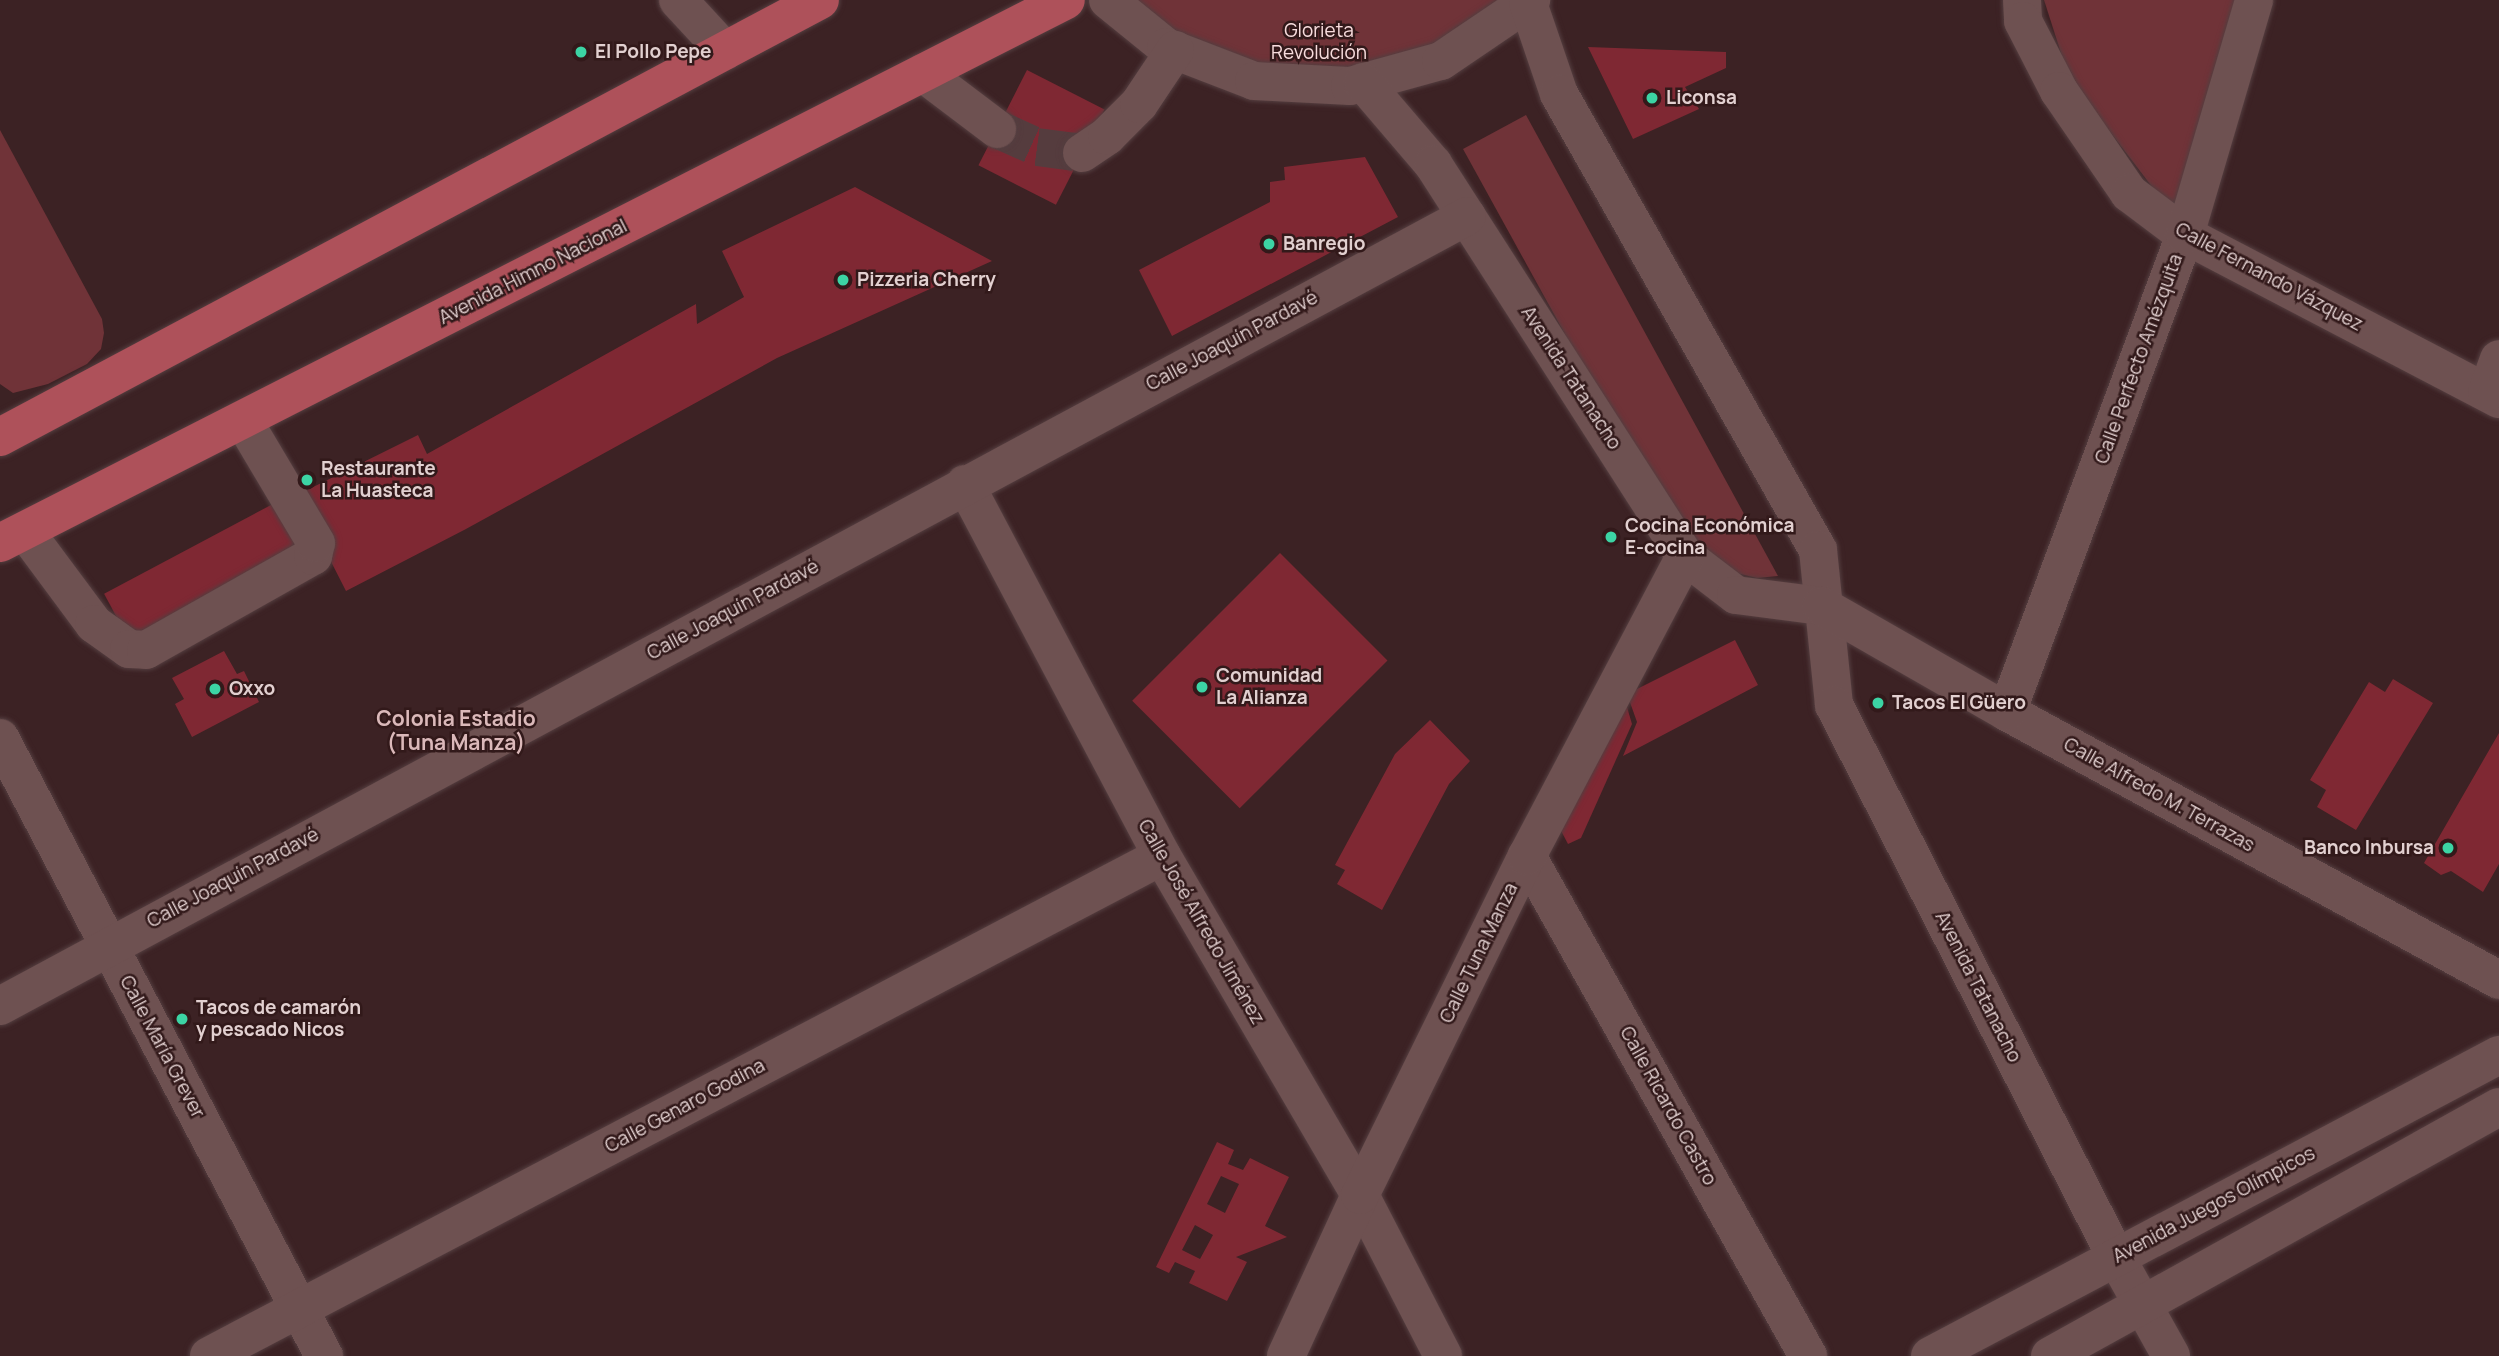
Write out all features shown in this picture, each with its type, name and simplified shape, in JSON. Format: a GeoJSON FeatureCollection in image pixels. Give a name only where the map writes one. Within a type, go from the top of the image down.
{"type":"FeatureCollection","features":[{"type":"Feature","properties":{"kind":"main road"},"geometry":{"type":"LineString","coordinates":[[0,437],[820,0]]}},
{"type":"Feature","properties":{"kind":"main road","name":"Avenida Himno Nacional"},"geometry":{"type":"LineString","coordinates":[[13,537],[1066,0]]}},
{"type":"Feature","properties":{"kind":"street"},"geometry":{"type":"LineString","coordinates":[[678,0],[725,51]]}},
{"type":"Feature","properties":{"kind":"street"},"geometry":{"type":"LineString","coordinates":[[1108,0],[1166,47],[1254,81],[1350,86],[1441,61],[1529,2]]}},
{"type":"Feature","properties":{"kind":"street","name":"Calle Fernando Vázquez"},"geometry":{"type":"LineString","coordinates":[[2022,0],[2023,20],[2059,91],[2129,192],[2185,235],[2495,383]]}},
{"type":"Feature","properties":{"kind":"street","name":"Calle Perfecto Amézquita"},"geometry":{"type":"LineString","coordinates":[[2007,712],[2185,235],[2254,0]]}},
{"type":"Feature","properties":{"kind":"street","name":"Avenida Tatanacho"},"geometry":{"type":"LineString","coordinates":[[1529,2],[1559,94],[1818,551],[1834,705],[2116,1257],[2171,1356]]}},
{"type":"Feature","properties":{"kind":"street"},"geometry":{"type":"LineString","coordinates":[[1082,153],[1107,136],[1139,104],[1175,50]]}},
{"type":"Feature","properties":{"kind":"street"},"geometry":{"type":"LineString","coordinates":[[923,73],[997,129]]}},
{"type":"Feature","properties":{"kind":"street","name":"Avenida Tatanacho"},"geometry":{"type":"LineString","coordinates":[[1363,82],[1433,164],[1685,556],[1736,595],[1822,606]]}},
{"type":"Feature","properties":{"kind":"street","name":"Calle Joaquín Pardavé"},"geometry":{"type":"LineString","coordinates":[[0,1006],[1467,216]]}},
{"type":"Feature","properties":{"kind":"street"},"geometry":{"type":"LineString","coordinates":[[13,537],[94,624],[129,649],[146,650],[313,556],[316,543],[243,419]]}},
{"type":"Feature","properties":{"kind":"street","name":"Calle José Alfredo Jiménez"},"geometry":{"type":"LineString","coordinates":[[965,484],[1162,856],[1360,1195],[1443,1356]]}},
{"type":"Feature","properties":{"kind":"street","name":"Calle Tuna Manza"},"geometry":{"type":"LineString","coordinates":[[1286,1356],[1360,1195],[1527,856],[1685,556]]}},
{"type":"Feature","properties":{"kind":"street","name":"Calle Alfredo M. Terrazas"},"geometry":{"type":"LineString","coordinates":[[1822,606],[2007,712],[2499,981]]}},
{"type":"Feature","properties":{"kind":"street","name":"Calle María Grever"},"geometry":{"type":"LineString","coordinates":[[0,738],[324,1356]]}},
{"type":"Feature","properties":{"kind":"street","name":"Calle Genaro Godina"},"geometry":{"type":"LineString","coordinates":[[209,1356],[1162,856]]}},
{"type":"Feature","properties":{"kind":"street","name":"Calle Ricardo Castro"},"geometry":{"type":"LineString","coordinates":[[1527,856],[1808,1356]]}},
{"type":"Feature","properties":{"kind":"street","name":"Avenida Juegos Olímpicos"},"geometry":{"type":"LineString","coordinates":[[1930,1356],[2499,1055]]}},
{"type":"Feature","properties":{"kind":"street"},"geometry":{"type":"LineString","coordinates":[[2050,1356],[2143,1307],[2499,1107]]}},
{"type":"Feature","properties":{"kind":"green space","name":"Glorieta Revolución"},"geometry":{"type":"Polygon","coordinates":[[[1110,0],[1531,0],[1441,61],[1254,81],[1110,0]]]}},
{"type":"Feature","properties":{"kind":"green space"},"geometry":{"type":"Polygon","coordinates":[[[2044,0],[2238,0],[2172,213],[2069,78],[2044,0]]]}},
{"type":"Feature","properties":{"kind":"green space"},"geometry":{"type":"Polygon","coordinates":[[[1526,115],[1778,576],[1757,578],[1732,572],[1674,532],[1463,149],[1526,115]]]}},
{"type":"Feature","properties":{"kind":"green space"},"geometry":{"type":"Polygon","coordinates":[[[0,130],[102,319],[104,333],[101,349],[87,364],[48,384],[13,393],[0,384],[0,130]]]}},
{"type":"Feature","properties":{"kind":"building","name":"Liconsa"},"geometry":{"type":"Polygon","coordinates":[[[1588,47],[1726,52],[1726,68],[1685,87],[1699,109],[1633,139],[1588,47]]]}},
{"type":"Feature","properties":{"kind":"building"},"geometry":{"type":"Polygon","coordinates":[[[1027,70],[1105,109],[1056,205],[978,165],[1027,70]]]}},
{"type":"Feature","properties":{"kind":"building","name":"Banregio"},"geometry":{"type":"Polygon","coordinates":[[[1365,157],[1398,217],[1172,336],[1139,270],[1270,202],[1270,182],[1285,180],[1284,167],[1365,157]]]}},
{"type":"Feature","properties":{"kind":"building"},"geometry":{"type":"Polygon","coordinates":[[[855,187],[992,261],[777,358],[466,529],[346,591],[297,495],[418,435],[427,454],[696,304],[697,324],[744,297],[722,251],[855,187]]]}},
{"type":"Feature","properties":{"kind":"building"},"geometry":{"type":"Polygon","coordinates":[[[286,497],[311,544],[129,641],[104,594],[286,497]]]}},
{"type":"Feature","properties":{"kind":"building"},"geometry":{"type":"Polygon","coordinates":[[[1280,553],[1387,660],[1240,808],[1132,701],[1280,553]]]}},
{"type":"Feature","properties":{"kind":"building"},"geometry":{"type":"Polygon","coordinates":[[[1735,640],[1758,685],[1623,756],[1637,722],[1627,694],[1735,640]]]}},
{"type":"Feature","properties":{"kind":"building","name":"Oxxo"},"geometry":{"type":"Polygon","coordinates":[[[224,651],[237,674],[244,671],[259,702],[192,737],[175,704],[184,699],[172,678],[224,651]]]}},
{"type":"Feature","properties":{"kind":"building"},"geometry":{"type":"Polygon","coordinates":[[[2393,679],[2433,703],[2356,830],[2317,807],[2326,790],[2310,780],[2369,682],[2385,692],[2393,679]]]}},
{"type":"Feature","properties":{"kind":"building"},"geometry":{"type":"Polygon","coordinates":[[[1621,687],[1632,724],[1581,838],[1568,844],[1558,825],[1621,687]]]}},
{"type":"Feature","properties":{"kind":"building"},"geometry":{"type":"Polygon","coordinates":[[[1430,720],[1470,761],[1449,784],[1382,910],[1337,884],[1345,870],[1335,865],[1395,754],[1430,720]]]}},
{"type":"Feature","properties":{"kind":"building"},"geometry":{"type":"Polygon","coordinates":[[[2499,733],[2499,864],[2483,892],[2451,871],[2441,875],[2424,863],[2499,733]]]}},
{"type":"Feature","properties":{"kind":"building"},"geometry":{"type":"Polygon","coordinates":[[[1217,1142],[1234,1150],[1228,1164],[1243,1170],[1250,1158],[1289,1177],[1265,1226],[1287,1237],[1236,1257],[1247,1262],[1227,1301],[1189,1283],[1195,1271],[1175,1262],[1169,1273],[1156,1267],[1217,1142]],[[1221,1176],[1207,1204],[1225,1213],[1239,1184],[1221,1176]],[[1195,1225],[1182,1250],[1200,1259],[1213,1235],[1195,1225]]]}},
{"type":"Feature","properties":{"kind":"tunnel"},"geometry":{"type":"LineString","coordinates":[[997,129],[1037,147],[1082,153]]}},
{"type":"Feature","properties":{"kind":"place","name":"El Pollo Pepe"},"geometry":{"type":"Point","coordinates":[581,52]}},
{"type":"Feature","properties":{"kind":"place","name":"Liconsa"},"geometry":{"type":"Point","coordinates":[1652,98]}},
{"type":"Feature","properties":{"kind":"place","name":"Banregio"},"geometry":{"type":"Point","coordinates":[1269,244]}},
{"type":"Feature","properties":{"kind":"place","name":"Pizzeria Cherry"},"geometry":{"type":"Point","coordinates":[843,280]}},
{"type":"Feature","properties":{"kind":"place","name":"Restaurante La Huasteca"},"geometry":{"type":"Point","coordinates":[307,480]}},
{"type":"Feature","properties":{"kind":"place","name":"Cocina Económica E-cocina"},"geometry":{"type":"Point","coordinates":[1611,537]}},
{"type":"Feature","properties":{"kind":"place","name":"Comunidad La Alianza"},"geometry":{"type":"Point","coordinates":[1202,687]}},
{"type":"Feature","properties":{"kind":"place","name":"Oxxo"},"geometry":{"type":"Point","coordinates":[215,689]}},
{"type":"Feature","properties":{"kind":"place","name":"Tacos El Güero"},"geometry":{"type":"Point","coordinates":[1878,703]}},
{"type":"Feature","properties":{"kind":"place","name":"Banco Inbursa"},"geometry":{"type":"Point","coordinates":[2448,848]}},
{"type":"Feature","properties":{"kind":"place","name":"Tacos de camarón y pescado Nicos"},"geometry":{"type":"Point","coordinates":[182,1019]}},
{"type":"Feature","properties":{"kind":"district","name":"Colonia Estadio (Tuna Manza)"},"geometry":{"type":"Point","coordinates":[456,730]}}]}
